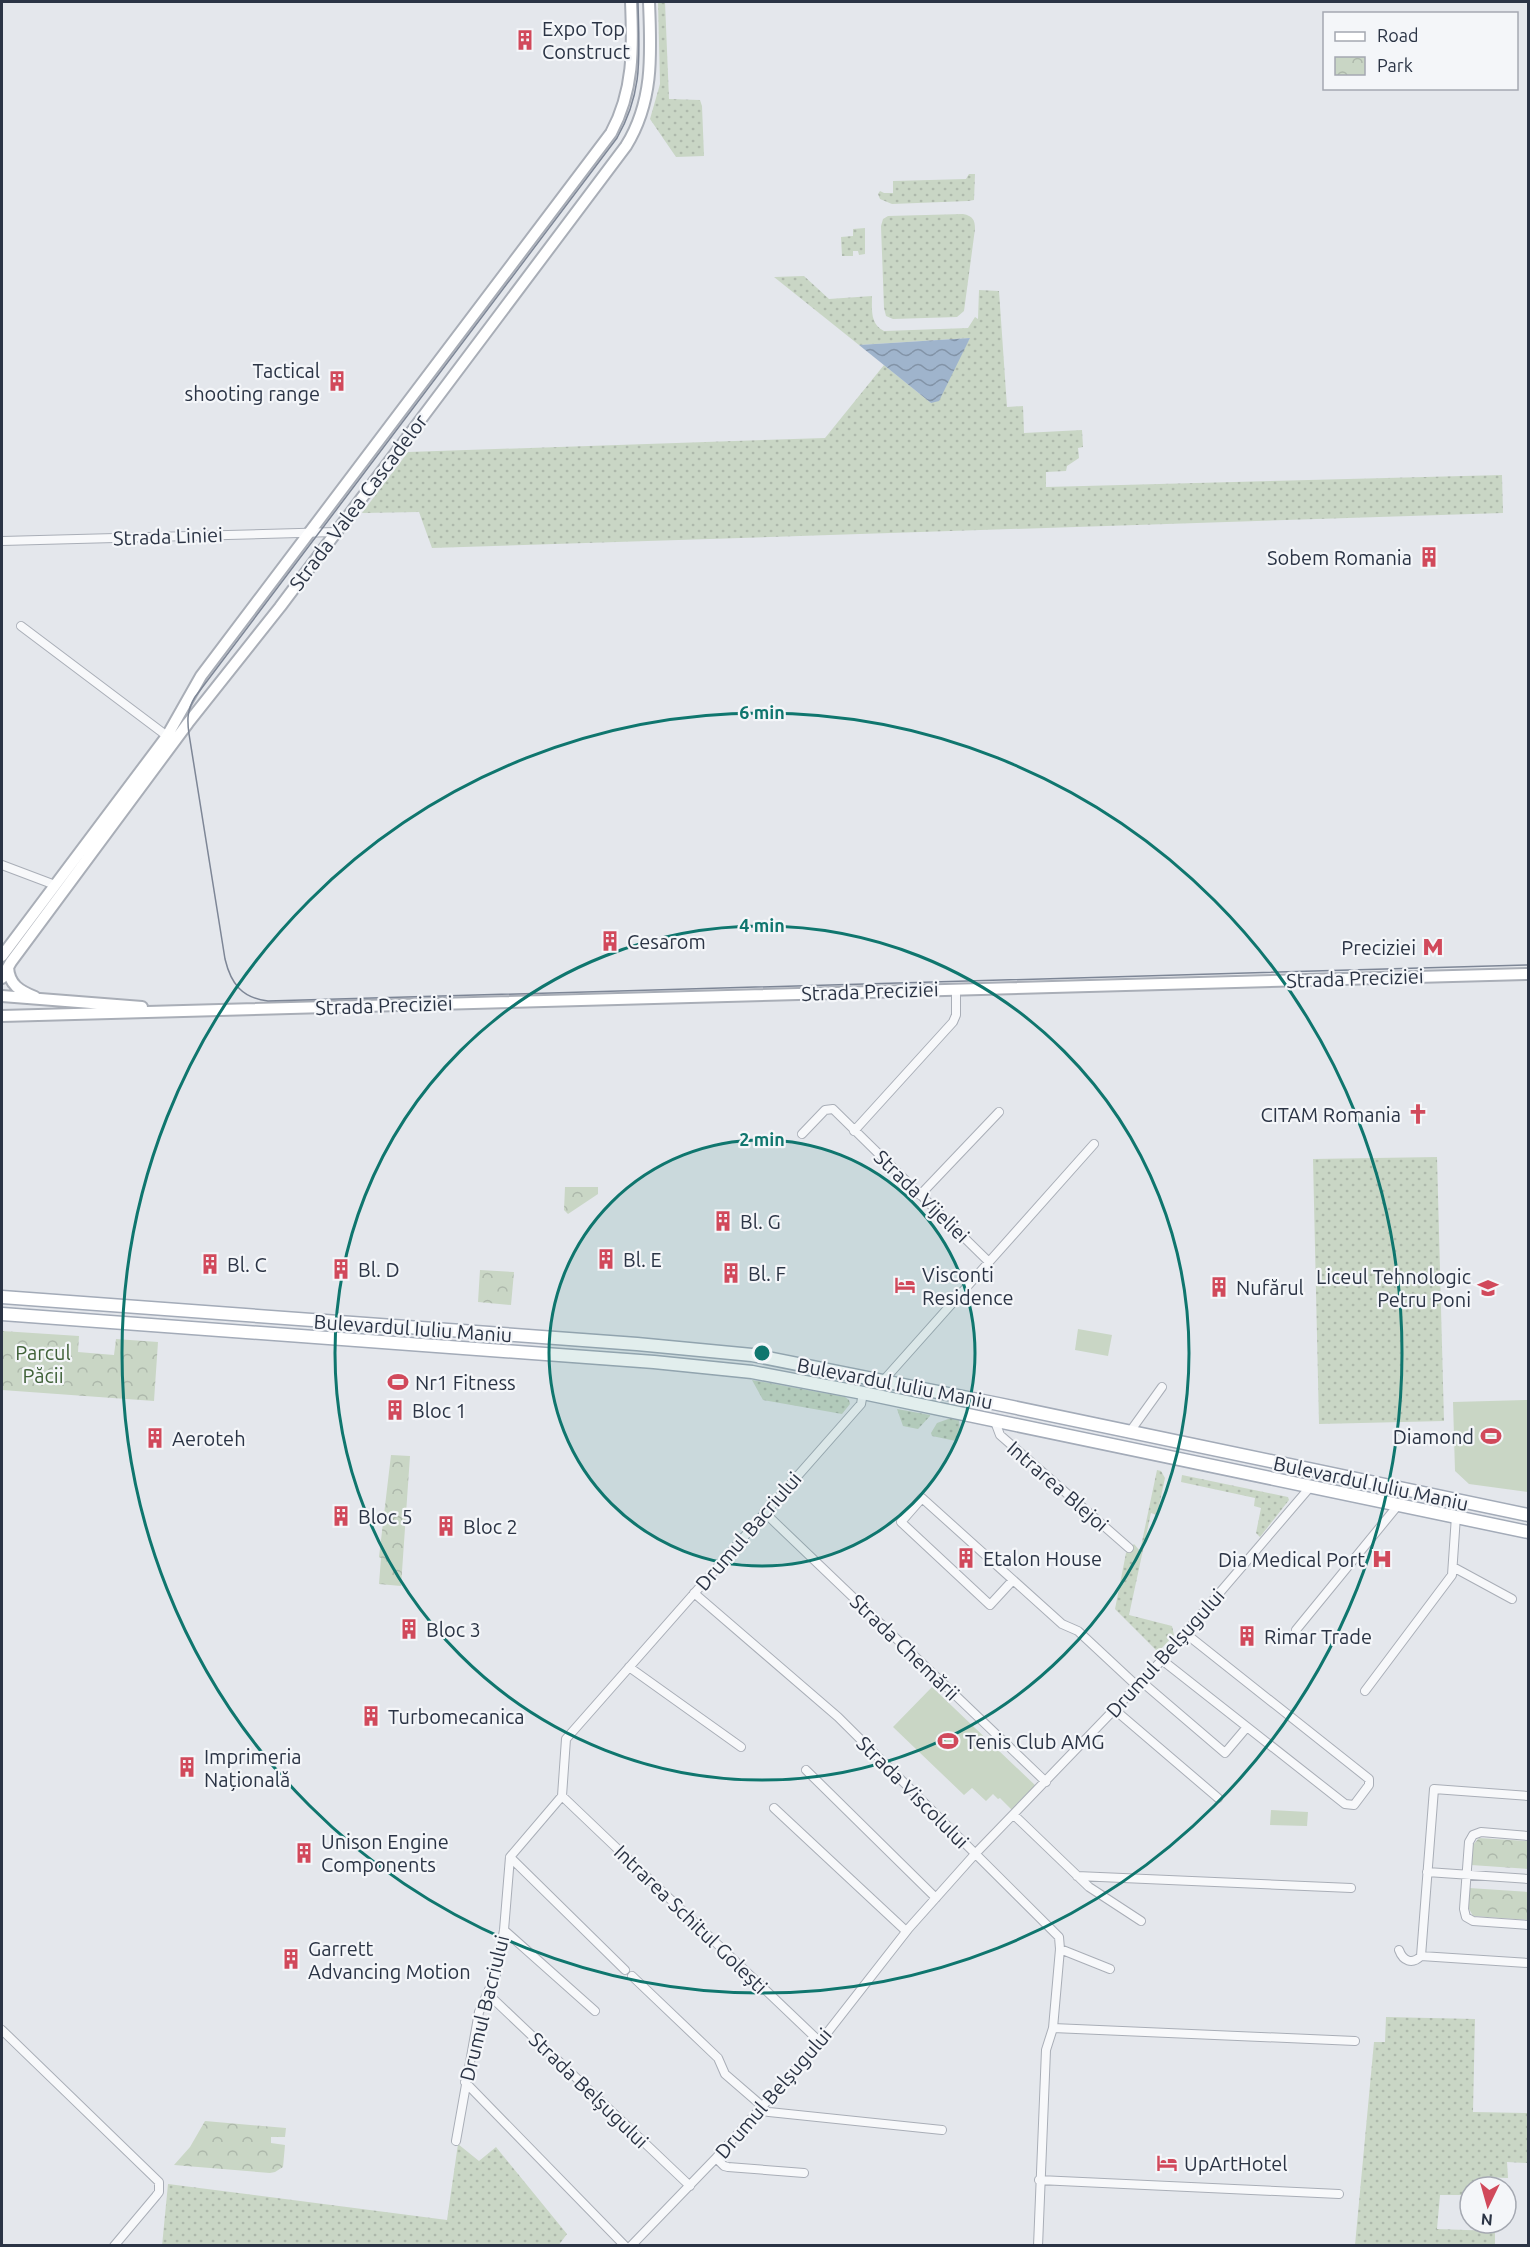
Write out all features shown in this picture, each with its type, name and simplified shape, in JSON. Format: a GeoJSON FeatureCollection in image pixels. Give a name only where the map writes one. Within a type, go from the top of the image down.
{"type":"FeatureCollection","features":[{"type":"Feature","properties":{"kind":"main road","name":"Strada Valea Cascadelor"},"geometry":{"type":"LineString","coordinates":[[2,956],[167,736],[201,676],[611,133],[624,105],[632,64],[631,2]]}},
{"type":"Feature","properties":{"kind":"main road","name":"Strada Valea Cascadelor"},"geometry":{"type":"LineString","coordinates":[[2,978],[188,723],[280,607],[632,136],[646,100],[651,64],[649,2]]}},
{"type":"Feature","properties":{"kind":"main road"},"geometry":{"type":"LineString","coordinates":[[632,64],[651,64]]}},
{"type":"Feature","properties":{"kind":"main road"},"geometry":{"type":"LineString","coordinates":[[530,241],[545,252]]}},
{"type":"Feature","properties":{"kind":"main road"},"geometry":{"type":"LineString","coordinates":[[468,324],[483,335]]}},
{"type":"Feature","properties":{"kind":"main road"},"geometry":{"type":"LineString","coordinates":[[2,947],[21,931]]}},
{"type":"Feature","properties":{"kind":"main road"},"geometry":{"type":"LineString","coordinates":[[8,967],[9,978],[20,991],[43,1000]]}},
{"type":"Feature","properties":{"kind":"main road","name":"Strada Preciziei"},"geometry":{"type":"LineString","coordinates":[[2,1016],[152,1010],[211,1011],[1528,974]]}},
{"type":"Feature","properties":{"kind":"main road","name":"Strada Preciziei"},"geometry":{"type":"LineString","coordinates":[[2,996],[152,1010]]}},
{"type":"Feature","properties":{"kind":"main road","name":"Bulevardul Iuliu Maniu"},"geometry":{"type":"LineString","coordinates":[[2,1297],[674,1347],[752,1355],[1528,1515]]}},
{"type":"Feature","properties":{"kind":"main road","name":"Bulevardul Iuliu Maniu"},"geometry":{"type":"LineString","coordinates":[[2,1314],[673,1363],[744,1371],[994,1419],[1528,1532]]}},
{"type":"Feature","properties":{"kind":"main road"},"geometry":{"type":"LineString","coordinates":[[863,1393],[866,1377]]}},
{"type":"Feature","properties":{"kind":"main road"},"geometry":{"type":"LineString","coordinates":[[994,1419],[998,1404]]}},
{"type":"Feature","properties":{"kind":"main road"},"geometry":{"type":"LineString","coordinates":[[1271,1478],[1274,1463]]}},
{"type":"Feature","properties":{"kind":"street","name":"Strada Liniei"},"geometry":{"type":"LineString","coordinates":[[2,541],[335,532]]}},
{"type":"Feature","properties":{"kind":"street"},"geometry":{"type":"LineString","coordinates":[[21,626],[167,736]]}},
{"type":"Feature","properties":{"kind":"street"},"geometry":{"type":"LineString","coordinates":[[2,865],[55,885]]}},
{"type":"Feature","properties":{"kind":"street"},"geometry":{"type":"LineString","coordinates":[[854,1131],[953,1022],[956,1015],[956,989]]}},
{"type":"Feature","properties":{"kind":"street","name":"Strada Vijeliei"},"geometry":{"type":"LineString","coordinates":[[801,1134],[825,1110],[830,1108],[836,1112],[989,1262]]}},
{"type":"Feature","properties":{"kind":"street"},"geometry":{"type":"LineString","coordinates":[[920,1195],[999,1112]]}},
{"type":"Feature","properties":{"kind":"street"},"geometry":{"type":"LineString","coordinates":[[883,1381],[1094,1144]]}},
{"type":"Feature","properties":{"kind":"street"},"geometry":{"type":"LineString","coordinates":[[1129,1433],[1162,1387]]}},
{"type":"Feature","properties":{"kind":"street","name":"Drumul Bacriului"},"geometry":{"type":"LineString","coordinates":[[562,1796],[566,1738],[861,1404],[863,1393]]}},
{"type":"Feature","properties":{"kind":"street","name":"Intrarea Blejoi"},"geometry":{"type":"LineString","coordinates":[[994,1419],[1000,1435],[1129,1548]]}},
{"type":"Feature","properties":{"kind":"street","name":"Drumul Belșugului"},"geometry":{"type":"LineString","coordinates":[[631,2246],[716,2158],[820,2042],[906,1931],[975,1854],[1162,1660],[1311,1486]]}},
{"type":"Feature","properties":{"kind":"street"},"geometry":{"type":"LineString","coordinates":[[1013,1580],[990,1605],[901,1522],[922,1498],[1062,1624],[1078,1631],[1139,1684],[1225,1753],[1247,1727]]}},
{"type":"Feature","properties":{"kind":"street"},"geometry":{"type":"LineString","coordinates":[[1296,1630],[1399,1504]]}},
{"type":"Feature","properties":{"kind":"street","name":"Strada Chemării"},"geometry":{"type":"LineString","coordinates":[[764,1512],[1046,1782]]}},
{"type":"Feature","properties":{"kind":"street"},"geometry":{"type":"LineString","coordinates":[[1365,1691],[1452,1575],[1456,1516]]}},
{"type":"Feature","properties":{"kind":"street"},"geometry":{"type":"LineString","coordinates":[[1453,1567],[1512,1599]]}},
{"type":"Feature","properties":{"kind":"street","name":"Strada Viscolului"},"geometry":{"type":"LineString","coordinates":[[694,1593],[838,1717],[1057,1935],[1060,1949]]}},
{"type":"Feature","properties":{"kind":"street"},"geometry":{"type":"LineString","coordinates":[[1162,1660],[1345,1804],[1354,1805],[1369,1785],[1369,1779],[1185,1633]]}},
{"type":"Feature","properties":{"kind":"street"},"geometry":{"type":"LineString","coordinates":[[629,1667],[741,1747]]}},
{"type":"Feature","properties":{"kind":"street"},"geometry":{"type":"LineString","coordinates":[[1114,1710],[1218,1798]]}},
{"type":"Feature","properties":{"kind":"street"},"geometry":{"type":"LineString","coordinates":[[806,1770],[936,1898]]}},
{"type":"Feature","properties":{"kind":"street"},"geometry":{"type":"LineString","coordinates":[[1421,1956],[1434,1789],[1528,1796]]}},
{"type":"Feature","properties":{"kind":"street"},"geometry":{"type":"LineString","coordinates":[[562,1796],[510,1857],[624,1970]]}},
{"type":"Feature","properties":{"kind":"street","name":"Intrarea Schitul Golești"},"geometry":{"type":"LineString","coordinates":[[562,1796],[820,2042]]}},
{"type":"Feature","properties":{"kind":"street"},"geometry":{"type":"LineString","coordinates":[[774,1808],[906,1931]]}},
{"type":"Feature","properties":{"kind":"street"},"geometry":{"type":"LineString","coordinates":[[1014,1815],[1089,1887],[1141,1922]]}},
{"type":"Feature","properties":{"kind":"street"},"geometry":{"type":"LineString","coordinates":[[1528,1836],[1481,1832],[1475,1834],[1469,1842],[1464,1913],[1469,1919],[1528,1924]]}},
{"type":"Feature","properties":{"kind":"street","name":"Drumul Bacriului"},"geometry":{"type":"LineString","coordinates":[[456,2141],[479,2012],[496,1974],[504,1930],[510,1857]]}},
{"type":"Feature","properties":{"kind":"street"},"geometry":{"type":"LineString","coordinates":[[1427,1872],[1528,1879]]}},
{"type":"Feature","properties":{"kind":"street"},"geometry":{"type":"LineString","coordinates":[[1077,1876],[1351,1888]]}},
{"type":"Feature","properties":{"kind":"street"},"geometry":{"type":"LineString","coordinates":[[504,1930],[595,2011]]}},
{"type":"Feature","properties":{"kind":"street"},"geometry":{"type":"LineString","coordinates":[[1038,2246],[1046,2050],[1053,2028],[1060,1949],[1110,1969]]}},
{"type":"Feature","properties":{"kind":"street"},"geometry":{"type":"LineString","coordinates":[[1399,1950],[1404,1959],[1408,1961],[1421,1956],[1528,1963]]}},
{"type":"Feature","properties":{"kind":"street"},"geometry":{"type":"LineString","coordinates":[[632,1976],[718,2058],[725,2074],[760,2108],[769,2112],[942,2130]]}},
{"type":"Feature","properties":{"kind":"street","name":"Strada Belșugului"},"geometry":{"type":"LineString","coordinates":[[488,1994],[690,2186]]}},
{"type":"Feature","properties":{"kind":"street"},"geometry":{"type":"LineString","coordinates":[[1053,2028],[1355,2041]]}},
{"type":"Feature","properties":{"kind":"street"},"geometry":{"type":"LineString","coordinates":[[2,2030],[159,2182],[159,2192],[114,2246]]}},
{"type":"Feature","properties":{"kind":"street"},"geometry":{"type":"LineString","coordinates":[[465,2082],[625,2246]]}},
{"type":"Feature","properties":{"kind":"street"},"geometry":{"type":"LineString","coordinates":[[716,2158],[728,2167],[804,2173]]}},
{"type":"Feature","properties":{"kind":"street"},"geometry":{"type":"LineString","coordinates":[[1040,2180],[1339,2194]]}},
{"type":"Feature","properties":{"kind":"green space"},"geometry":{"type":"Polygon","coordinates":[[[658,2],[665,2],[669,99],[700,100],[704,156],[676,157],[650,119],[660,84],[658,2]]]}},
{"type":"Feature","properties":{"kind":"green space"},"geometry":{"type":"Polygon","coordinates":[[[969,174],[975,174],[974,200],[892,204],[880,199],[878,194],[880,191],[893,193],[893,181],[966,179],[969,174]]]}},
{"type":"Feature","properties":{"kind":"green space"},"geometry":{"type":"Polygon","coordinates":[[[963,214],[973,219],[975,223],[964,311],[957,317],[893,319],[886,316],[881,226],[883,219],[888,216],[963,214]]]}},
{"type":"Feature","properties":{"kind":"green space"},"geometry":{"type":"Polygon","coordinates":[[[865,228],[865,254],[859,255],[858,251],[853,251],[853,256],[842,256],[841,237],[853,236],[853,229],[865,228]]]}},
{"type":"Feature","properties":{"kind":"green space"},"geometry":{"type":"Polygon","coordinates":[[[804,276],[829,299],[872,296],[874,321],[884,331],[968,328],[975,317],[978,319],[979,290],[999,291],[1007,407],[1023,406],[1024,433],[1082,430],[1083,447],[1078,448],[1079,458],[1067,466],[1066,471],[1046,472],[1046,487],[1502,475],[1503,513],[432,548],[419,512],[362,513],[408,452],[825,438],[884,365],[931,403],[970,338],[859,345],[774,277],[804,276]]]}},
{"type":"Feature","properties":{"kind":"green space"},"geometry":{"type":"Polygon","coordinates":[[[1437,1157],[1444,1421],[1319,1424],[1313,1159],[1437,1157]]]}},
{"type":"Feature","properties":{"kind":"green space"},"geometry":{"type":"Polygon","coordinates":[[[565,1187],[598,1187],[598,1194],[568,1214],[564,1210],[565,1187]]]}},
{"type":"Feature","properties":{"kind":"green space"},"geometry":{"type":"Polygon","coordinates":[[[480,1270],[514,1272],[511,1305],[478,1302],[480,1270]]]}},
{"type":"Feature","properties":{"kind":"green space"},"geometry":{"type":"Polygon","coordinates":[[[1078,1329],[1112,1335],[1108,1356],[1075,1350],[1078,1329]]]}},
{"type":"Feature","properties":{"kind":"green space","name":"Parcul Păcii"},"geometry":{"type":"Polygon","coordinates":[[[2,1331],[79,1336],[78,1352],[114,1355],[116,1339],[158,1342],[154,1401],[2,1390],[2,1331]]]}},
{"type":"Feature","properties":{"kind":"green space"},"geometry":{"type":"Polygon","coordinates":[[[752,1380],[845,1397],[850,1404],[842,1414],[763,1400],[752,1380]]]}},
{"type":"Feature","properties":{"kind":"green space","name":"Diamond"},"geometry":{"type":"Polygon","coordinates":[[[1528,1400],[1528,1492],[1469,1484],[1455,1471],[1453,1402],[1528,1400]]]}},
{"type":"Feature","properties":{"kind":"green space"},"geometry":{"type":"Polygon","coordinates":[[[897,1409],[930,1416],[918,1429],[903,1426],[897,1409]]]}},
{"type":"Feature","properties":{"kind":"green space"},"geometry":{"type":"Polygon","coordinates":[[[951,1418],[959,1420],[960,1431],[956,1441],[932,1436],[931,1433],[937,1423],[951,1418]]]}},
{"type":"Feature","properties":{"kind":"green space"},"geometry":{"type":"Polygon","coordinates":[[[391,1455],[410,1456],[401,1586],[379,1584],[381,1558],[379,1557],[391,1455]]]}},
{"type":"Feature","properties":{"kind":"green space"},"geometry":{"type":"Polygon","coordinates":[[[1157,1470],[1161,1471],[1165,1478],[1157,1515],[1151,1513],[1129,1615],[1172,1626],[1174,1635],[1158,1652],[1115,1609],[1126,1553],[1134,1544],[1140,1551],[1157,1470]]]}},
{"type":"Feature","properties":{"kind":"green space"},"geometry":{"type":"Polygon","coordinates":[[[1182,1475],[1288,1497],[1289,1500],[1260,1537],[1256,1533],[1261,1508],[1254,1506],[1255,1498],[1181,1482],[1182,1475]]]}},
{"type":"Feature","properties":{"kind":"green space","name":"Tenis Club AMG"},"geometry":{"type":"Polygon","coordinates":[[[932,1687],[1037,1787],[1013,1811],[993,1794],[986,1801],[972,1788],[964,1795],[893,1727],[932,1687]]]}},
{"type":"Feature","properties":{"kind":"green space"},"geometry":{"type":"Polygon","coordinates":[[[1271,1810],[1308,1812],[1307,1826],[1270,1825],[1271,1810]]]}},
{"type":"Feature","properties":{"kind":"green space"},"geometry":{"type":"Polygon","coordinates":[[[1479,1838],[1528,1841],[1528,1869],[1471,1865],[1472,1846],[1479,1838]]]}},
{"type":"Feature","properties":{"kind":"green space"},"geometry":{"type":"Polygon","coordinates":[[[1469,1888],[1528,1892],[1528,1920],[1473,1916],[1468,1907],[1469,1888]]]}},
{"type":"Feature","properties":{"kind":"green space"},"geometry":{"type":"Polygon","coordinates":[[[1386,2017],[1475,2019],[1473,2112],[1528,2113],[1528,2163],[1507,2162],[1508,2175],[1458,2175],[1458,2195],[1440,2195],[1437,2229],[1458,2230],[1458,2235],[1495,2235],[1495,2245],[1355,2245],[1374,2042],[1385,2042],[1386,2017]]]}},
{"type":"Feature","properties":{"kind":"green space"},"geometry":{"type":"Polygon","coordinates":[[[205,2121],[286,2128],[285,2137],[271,2137],[271,2143],[285,2145],[283,2167],[270,2173],[174,2165],[190,2147],[205,2121]]]}},
{"type":"Feature","properties":{"kind":"green space"},"geometry":{"type":"Polygon","coordinates":[[[458,2144],[479,2161],[496,2147],[567,2234],[558,2246],[162,2246],[168,2184],[447,2220],[458,2144]]]}},
{"type":"Feature","properties":{"kind":"water"},"geometry":{"type":"Polygon","coordinates":[[[970,338],[939,401],[931,403],[859,345],[970,338]]]}},
{"type":"Feature","properties":{"kind":"tram line"},"geometry":{"type":"LineString","coordinates":[[638,2],[639,55],[636,88],[626,121],[617,138],[190,706],[189,734],[225,959],[231,976],[239,988],[251,997],[268,1001],[1528,965]]}},
{"type":"Feature","properties":{"kind":"place","name":"Expo Top Construct"},"geometry":{"type":"Point","coordinates":[525,40]}},
{"type":"Feature","properties":{"kind":"place","name":"Tactical shooting range"},"geometry":{"type":"Point","coordinates":[337,381]}},
{"type":"Feature","properties":{"kind":"place","name":"Sobem Romania"},"geometry":{"type":"Point","coordinates":[1429,557]}},
{"type":"Feature","properties":{"kind":"place","name":"Cesarom"},"geometry":{"type":"Point","coordinates":[610,941]}},
{"type":"Feature","properties":{"kind":"place","name":"Preciziei"},"geometry":{"type":"Point","coordinates":[1433,947]}},
{"type":"Feature","properties":{"kind":"place","name":"CITAM Romania"},"geometry":{"type":"Point","coordinates":[1418,1114]}},
{"type":"Feature","properties":{"kind":"place","name":"Bl. G"},"geometry":{"type":"Point","coordinates":[723,1221]}},
{"type":"Feature","properties":{"kind":"place","name":"Bl. E"},"geometry":{"type":"Point","coordinates":[606,1259]}},
{"type":"Feature","properties":{"kind":"place","name":"Bl. C"},"geometry":{"type":"Point","coordinates":[210,1264]}},
{"type":"Feature","properties":{"kind":"place","name":"Bl. D"},"geometry":{"type":"Point","coordinates":[341,1269]}},
{"type":"Feature","properties":{"kind":"place","name":"Bl. F"},"geometry":{"type":"Point","coordinates":[731,1273]}},
{"type":"Feature","properties":{"kind":"place","name":"Visconti Residence"},"geometry":{"type":"Point","coordinates":[905,1285]}},
{"type":"Feature","properties":{"kind":"place","name":"Nufărul"},"geometry":{"type":"Point","coordinates":[1219,1287]}},
{"type":"Feature","properties":{"kind":"place","name":"Liceul Tehnologic Petru Poni"},"geometry":{"type":"Point","coordinates":[1488,1288]}},
{"type":"Feature","properties":{"kind":"place","name":"Nr1 Fitness"},"geometry":{"type":"Point","coordinates":[398,1382]}},
{"type":"Feature","properties":{"kind":"place","name":"Bloc 1"},"geometry":{"type":"Point","coordinates":[395,1410]}},
{"type":"Feature","properties":{"kind":"place","name":"Diamond"},"geometry":{"type":"Point","coordinates":[1491,1436]}},
{"type":"Feature","properties":{"kind":"place","name":"Aeroteh"},"geometry":{"type":"Point","coordinates":[155,1438]}},
{"type":"Feature","properties":{"kind":"place","name":"Bloc 5"},"geometry":{"type":"Point","coordinates":[341,1516]}},
{"type":"Feature","properties":{"kind":"place","name":"Bloc 2"},"geometry":{"type":"Point","coordinates":[446,1526]}},
{"type":"Feature","properties":{"kind":"place","name":"Etalon House"},"geometry":{"type":"Point","coordinates":[966,1558]}},
{"type":"Feature","properties":{"kind":"place","name":"Dia Medical Port"},"geometry":{"type":"Point","coordinates":[1382,1559]}},
{"type":"Feature","properties":{"kind":"place","name":"Bloc 3"},"geometry":{"type":"Point","coordinates":[409,1629]}},
{"type":"Feature","properties":{"kind":"place","name":"Rimar Trade"},"geometry":{"type":"Point","coordinates":[1247,1636]}},
{"type":"Feature","properties":{"kind":"place","name":"Turbomecanica"},"geometry":{"type":"Point","coordinates":[371,1716]}},
{"type":"Feature","properties":{"kind":"place","name":"Tenis Club AMG"},"geometry":{"type":"Point","coordinates":[948,1741]}},
{"type":"Feature","properties":{"kind":"place","name":"Imprimeria Națională"},"geometry":{"type":"Point","coordinates":[187,1767]}},
{"type":"Feature","properties":{"kind":"place","name":"Unison Engine Components"},"geometry":{"type":"Point","coordinates":[304,1853]}},
{"type":"Feature","properties":{"kind":"place","name":"Garrett Advancing Motion"},"geometry":{"type":"Point","coordinates":[291,1959]}},
{"type":"Feature","properties":{"kind":"place","name":"UpArtHotel"},"geometry":{"type":"Point","coordinates":[1167,2163]}}]}
